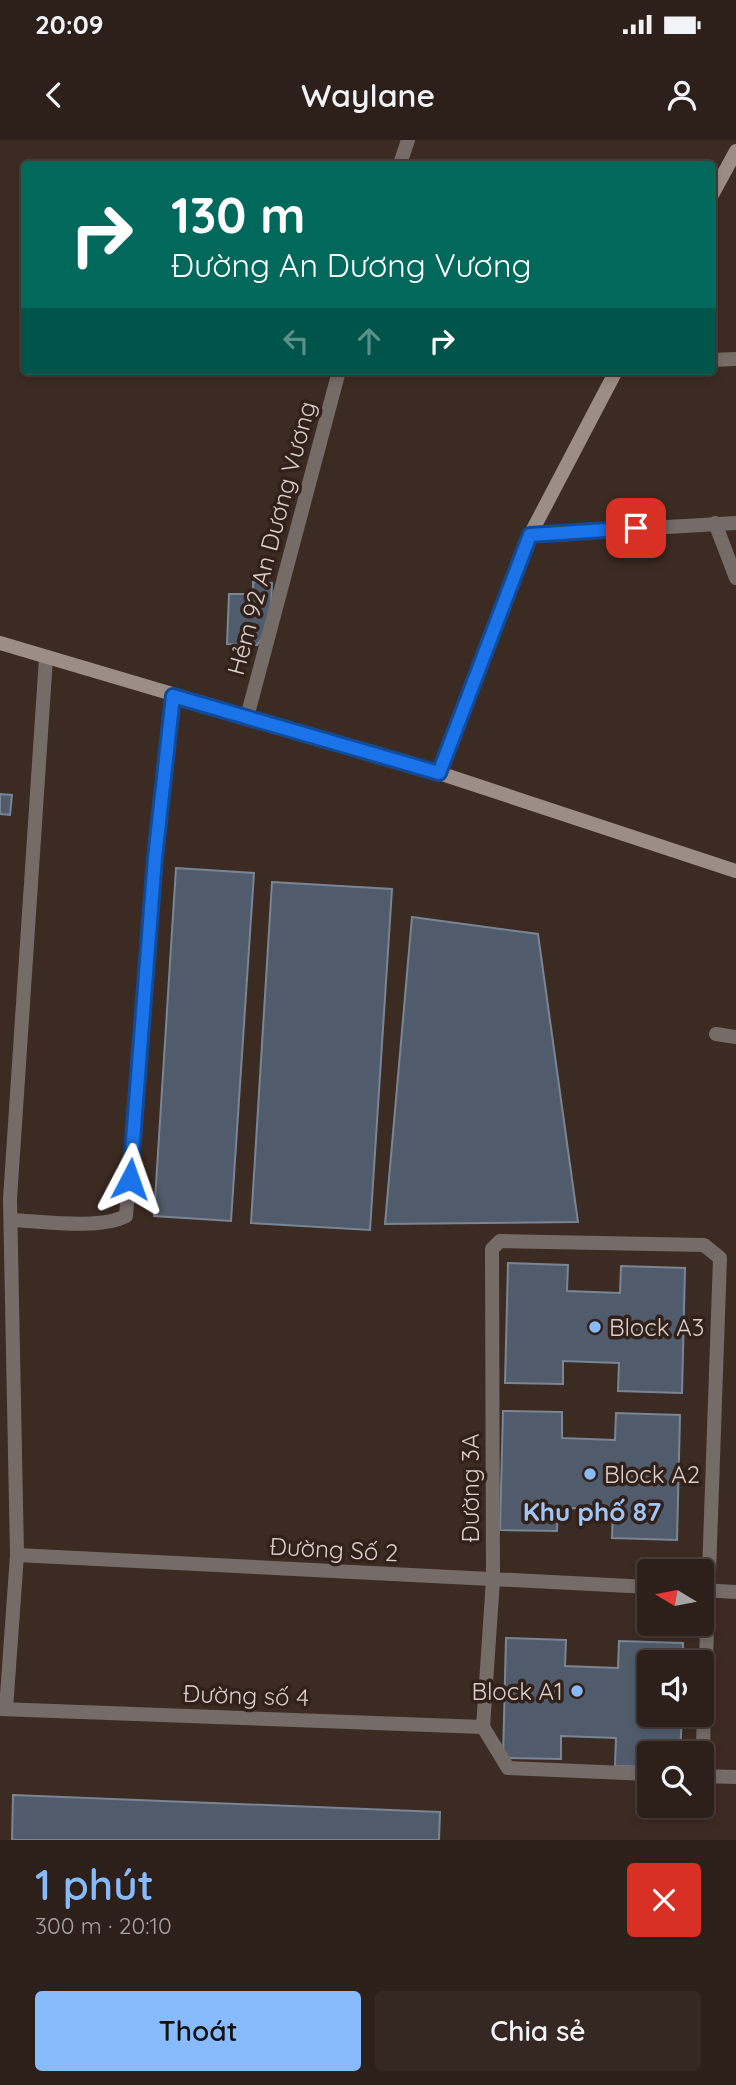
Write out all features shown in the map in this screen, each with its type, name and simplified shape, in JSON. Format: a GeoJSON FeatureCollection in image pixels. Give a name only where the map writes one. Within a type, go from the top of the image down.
{"type":"FeatureCollection","features":[{"type":"Feature","properties":{"kind":"main road"},"geometry":{"type":"LineString","coordinates":[[716,188],[736,151]]}},
{"type":"Feature","properties":{"kind":"main road"},"geometry":{"type":"LineString","coordinates":[[439,773],[530,535],[614,375]]}},
{"type":"Feature","properties":{"kind":"main road"},"geometry":{"type":"LineString","coordinates":[[0,643],[46,659],[439,773],[736,871]]}},
{"type":"Feature","properties":{"kind":"street"},"geometry":{"type":"LineString","coordinates":[[401,161],[408,140]]}},
{"type":"Feature","properties":{"kind":"street"},"geometry":{"type":"LineString","coordinates":[[716,360],[736,359]]}},
{"type":"Feature","properties":{"kind":"street","name":"Hẻm 92 An Dương Vương"},"geometry":{"type":"LineString","coordinates":[[247,717],[338,375]]}},
{"type":"Feature","properties":{"kind":"street"},"geometry":{"type":"LineString","coordinates":[[715,523],[736,578]]}},
{"type":"Feature","properties":{"kind":"street"},"geometry":{"type":"LineString","coordinates":[[530,535],[736,523]]}},
{"type":"Feature","properties":{"kind":"street"},"geometry":{"type":"LineString","coordinates":[[3,1709],[17,1556],[11,1220],[46,659]]}},
{"type":"Feature","properties":{"kind":"street"},"geometry":{"type":"LineString","coordinates":[[11,1220],[88,1222],[113,1221],[126,1216],[155,858],[173,696]]}},
{"type":"Feature","properties":{"kind":"street"},"geometry":{"type":"LineString","coordinates":[[716,1034],[736,1037]]}},
{"type":"Feature","properties":{"kind":"street","name":"Đường 3A"},"geometry":{"type":"LineString","coordinates":[[483,1727],[493,1580],[492,1249],[500,1241],[704,1245],[720,1258],[707,1559]]}},
{"type":"Feature","properties":{"kind":"street","name":"Đường Số 2"},"geometry":{"type":"LineString","coordinates":[[17,1556],[637,1586]]}},
{"type":"Feature","properties":{"kind":"street"},"geometry":{"type":"LineString","coordinates":[[714,1591],[736,1592]]}},
{"type":"Feature","properties":{"kind":"street"},"geometry":{"type":"LineString","coordinates":[[703,1741],[705,1636]]}},
{"type":"Feature","properties":{"kind":"street","name":"Đường số 4"},"geometry":{"type":"LineString","coordinates":[[3,1709],[483,1727]]}},
{"type":"Feature","properties":{"kind":"street"},"geometry":{"type":"LineString","coordinates":[[483,1727],[508,1768],[637,1773]]}},
{"type":"Feature","properties":{"kind":"street"},"geometry":{"type":"LineString","coordinates":[[714,1776],[736,1777]]}},
{"type":"Feature","properties":{"kind":"building"},"geometry":{"type":"Polygon","coordinates":[[[253,582],[272,583],[270,629],[257,645],[227,644],[229,594],[253,594],[253,582]]]}},
{"type":"Feature","properties":{"kind":"building"},"geometry":{"type":"Polygon","coordinates":[[[0,794],[12,795],[10,815],[0,814],[0,794]]]}},
{"type":"Feature","properties":{"kind":"building"},"geometry":{"type":"Polygon","coordinates":[[[176,868],[254,873],[231,1221],[154,1216],[176,868]]]}},
{"type":"Feature","properties":{"kind":"building"},"geometry":{"type":"Polygon","coordinates":[[[272,882],[392,889],[370,1230],[251,1223],[272,882]]]}},
{"type":"Feature","properties":{"kind":"building"},"geometry":{"type":"Polygon","coordinates":[[[412,917],[538,934],[578,1222],[385,1224],[412,917]]]}},
{"type":"Feature","properties":{"kind":"building","name":"Block A3"},"geometry":{"type":"Polygon","coordinates":[[[508,1263],[568,1265],[567,1291],[620,1293],[621,1266],[685,1268],[682,1393],[618,1391],[619,1363],[563,1361],[563,1384],[505,1383],[508,1263]]]}},
{"type":"Feature","properties":{"kind":"building","name":"Block A2"},"geometry":{"type":"Polygon","coordinates":[[[503,1411],[562,1412],[562,1438],[615,1440],[616,1413],[680,1415],[677,1540],[612,1538],[613,1509],[558,1508],[557,1531],[500,1530],[503,1411]]]}},
{"type":"Feature","properties":{"kind":"building","name":"Block A1"},"geometry":{"type":"Polygon","coordinates":[[[506,1638],[566,1640],[565,1666],[618,1668],[619,1641],[683,1643],[683,1650],[637,1650],[637,1727],[681,1727],[681,1741],[637,1741],[637,1767],[615,1766],[616,1738],[561,1736],[561,1759],[503,1758],[506,1638]]]}},
{"type":"Feature","properties":{"kind":"building"},"geometry":{"type":"Polygon","coordinates":[[[13,1795],[440,1812],[439,1840],[12,1840],[13,1795]]]}},
{"type":"Feature","properties":{"kind":"place","name":"Block A3"},"geometry":{"type":"Point","coordinates":[595,1327]}},
{"type":"Feature","properties":{"kind":"place","name":"Block A2"},"geometry":{"type":"Point","coordinates":[590,1474]}},
{"type":"Feature","properties":{"kind":"place","name":"Block A1"},"geometry":{"type":"Point","coordinates":[577,1691]}},
{"type":"Feature","properties":{"kind":"district","name":"Khu phố 87"},"geometry":{"type":"Point","coordinates":[592,1511]}},
{"type":"Feature","properties":{"kind":"route"},"geometry":{"type":"LineString","coordinates":[[130,1179],[155,858],[173,696],[439,773],[530,535],[636,528]]}}]}
